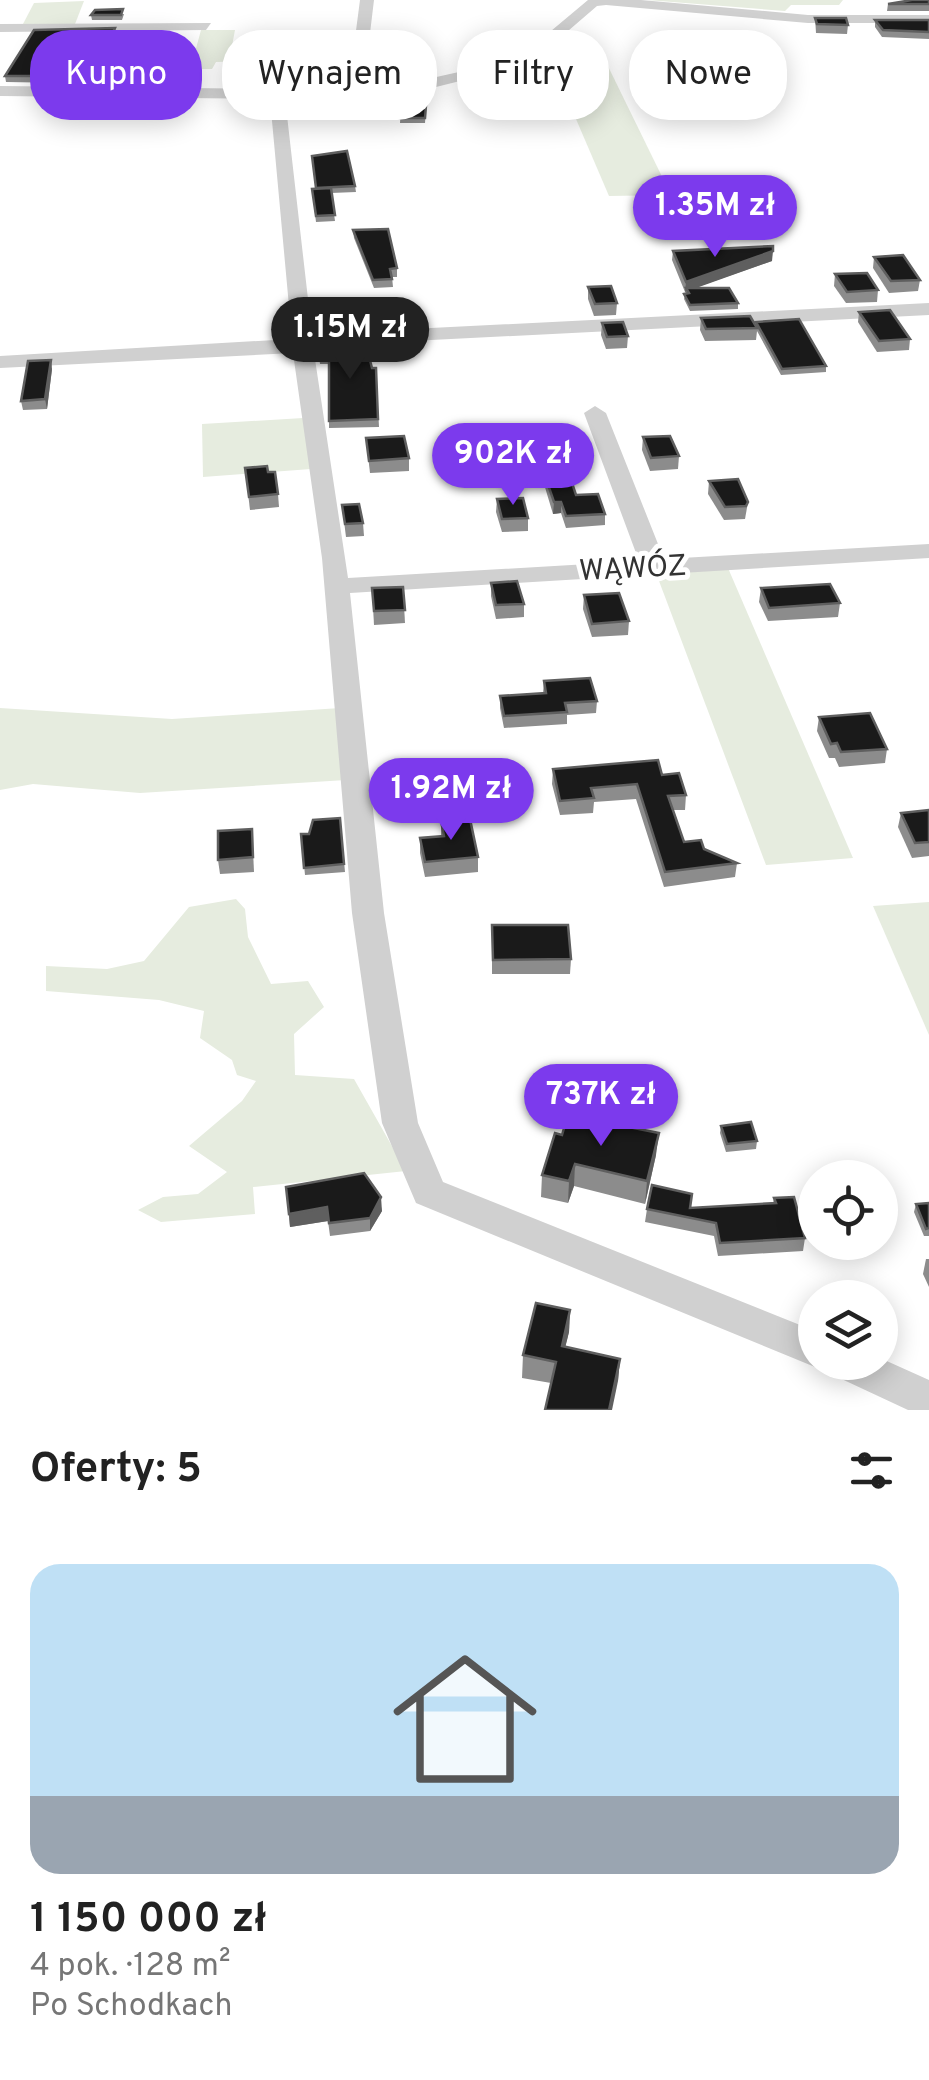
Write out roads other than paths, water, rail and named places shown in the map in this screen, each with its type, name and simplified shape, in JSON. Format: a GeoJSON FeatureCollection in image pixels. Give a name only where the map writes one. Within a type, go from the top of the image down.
{"type":"FeatureCollection","features":[{"type":"Feature","properties":{"kind":"street"},"geometry":{"type":"LineString","coordinates":[[363,30],[367,0]]}},
{"type":"Feature","properties":{"kind":"street"},"geometry":{"type":"LineString","coordinates":[[437,83],[479,74],[556,34],[592,3],[632,2],[808,19],[929,18]]}},
{"type":"Feature","properties":{"kind":"street"},"geometry":{"type":"LineString","coordinates":[[0,28],[206,26]]}},
{"type":"Feature","properties":{"kind":"street"},"geometry":{"type":"LineString","coordinates":[[0,91],[222,93]]}},
{"type":"Feature","properties":{"kind":"street"},"geometry":{"type":"LineString","coordinates":[[279,120],[301,344],[336,586],[368,912],[400,1123],[429,1192],[798,1343]]}},
{"type":"Feature","properties":{"kind":"street"},"geometry":{"type":"LineString","coordinates":[[0,362],[929,308]]}},
{"type":"Feature","properties":{"kind":"street"},"geometry":{"type":"LineString","coordinates":[[595,414],[655,568]]}},
{"type":"Feature","properties":{"kind":"street","name":"WĄWÓZ"},"geometry":{"type":"LineString","coordinates":[[336,586],[929,551]]}},
{"type":"Feature","properties":{"kind":"street"},"geometry":{"type":"LineString","coordinates":[[886,1380],[929,1400]]}}]}
